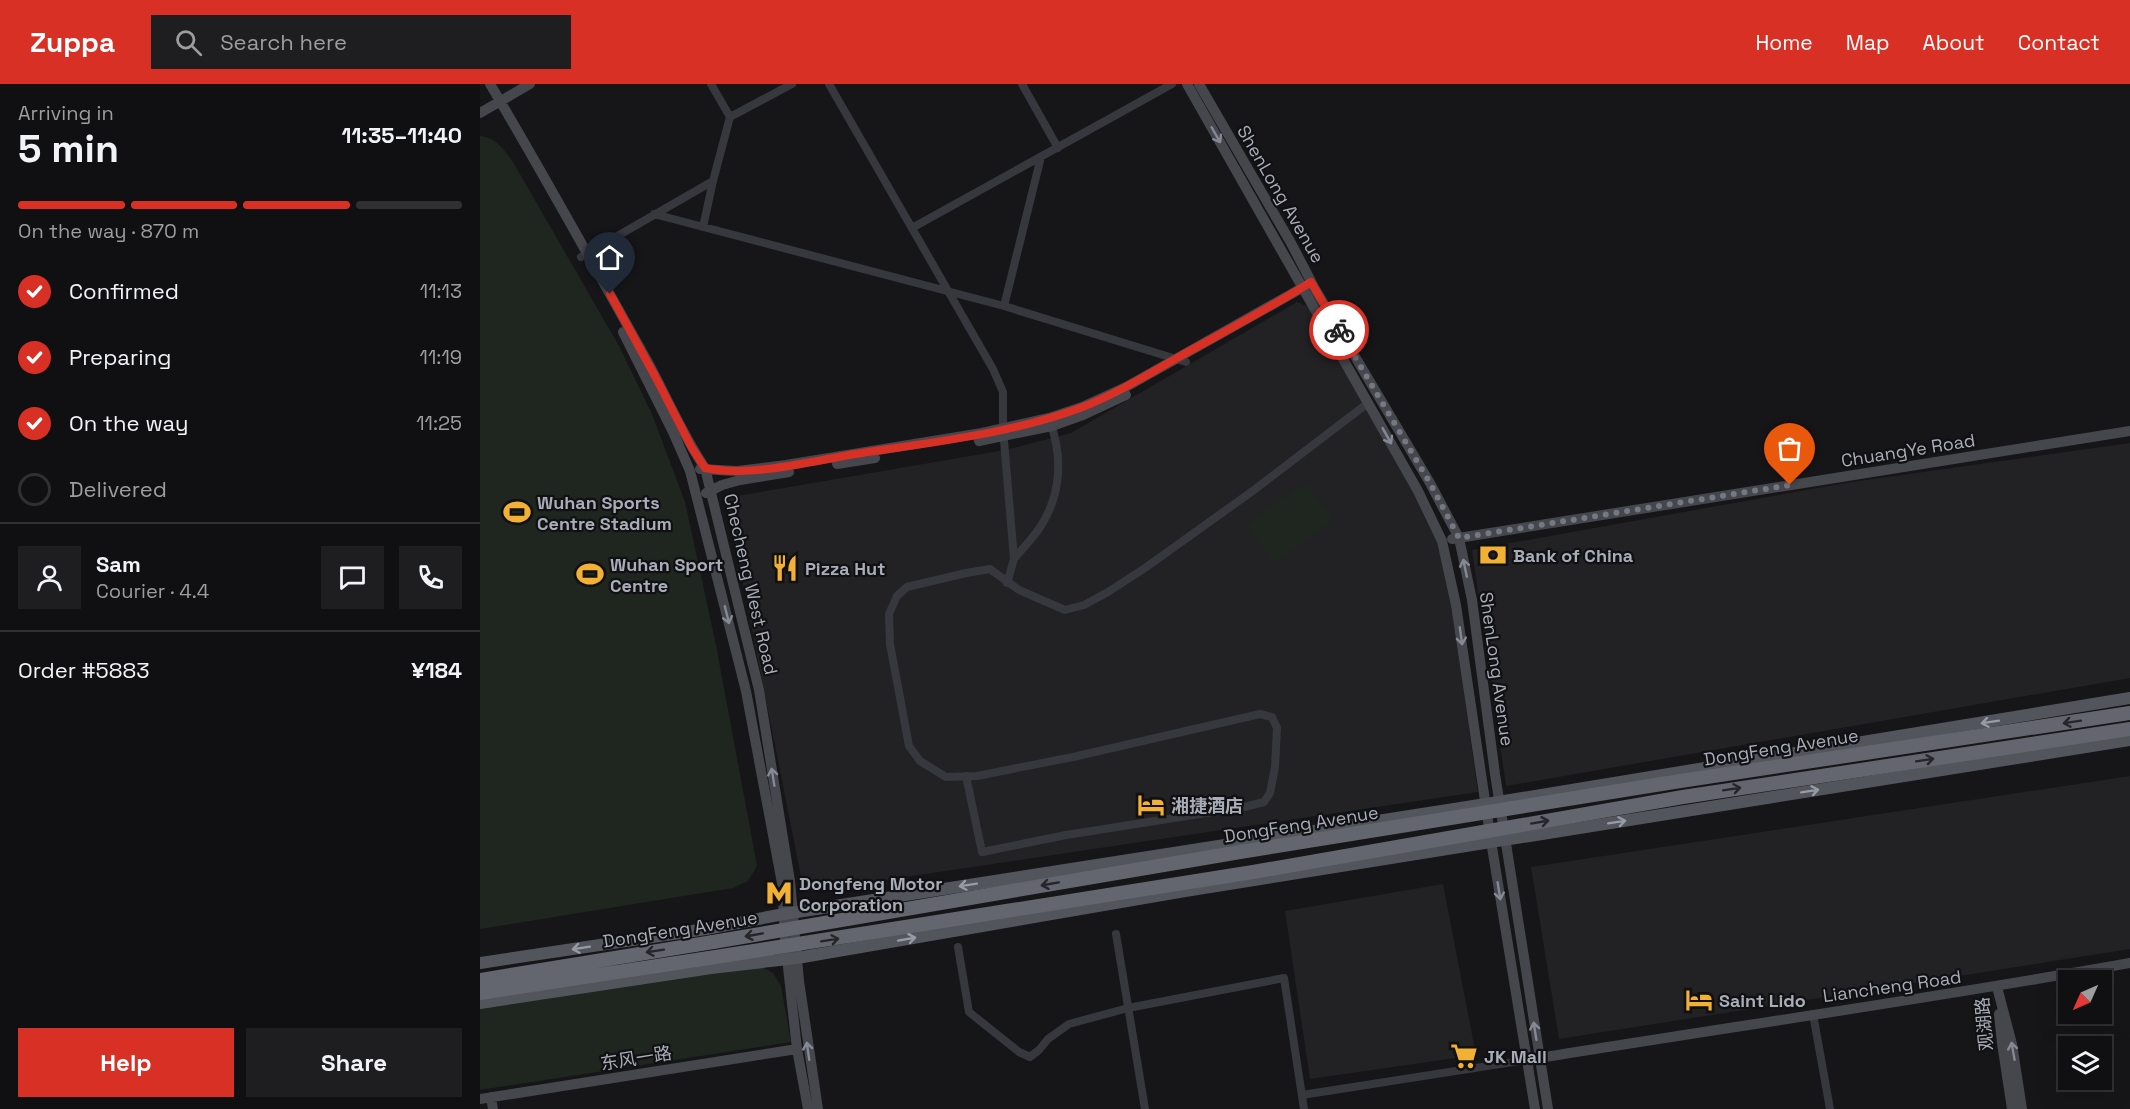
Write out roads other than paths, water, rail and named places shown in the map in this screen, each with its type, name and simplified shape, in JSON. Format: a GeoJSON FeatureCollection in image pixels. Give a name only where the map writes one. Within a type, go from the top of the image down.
{"type":"FeatureCollection","features":[{"type":"Feature","properties":{"kind":"highway","name":"DongFeng Avenue"},"geometry":{"type":"LineString","coordinates":[[480,980],[1252,850],[1662,784],[2130,713]]}},
{"type":"Feature","properties":{"kind":"highway","name":"DongFeng Avenue"},"geometry":{"type":"LineString","coordinates":[[480,993],[1253,872],[1683,797],[2130,729]]}},
{"type":"Feature","properties":{"kind":"main road","name":"Checheng West Road"},"geometry":{"type":"LineString","coordinates":[[482,84],[497,103],[655,376],[692,448],[705,468],[759,690],[790,881],[790,939],[797,1049],[808,1109]]}},
{"type":"Feature","properties":{"kind":"main road","name":"Checheng West Road"},"geometry":{"type":"LineString","coordinates":[[490,84],[497,103]]}},
{"type":"Feature","properties":{"kind":"main road"},"geometry":{"type":"LineString","coordinates":[[480,113],[530,84]]}},
{"type":"Feature","properties":{"kind":"main road","name":"ShenLong Avenue"},"geometry":{"type":"LineString","coordinates":[[1187,84],[1309,288],[1430,483],[1459,538],[1472,600],[1500,801],[1534,1059],[1535,1109]]}},
{"type":"Feature","properties":{"kind":"main road","name":"ShenLong Avenue"},"geometry":{"type":"LineString","coordinates":[[1199,84],[1368,403],[1418,491],[1442,540],[1456,604],[1491,842],[1534,1059],[1548,1109]]}},
{"type":"Feature","properties":{"kind":"main road","name":"Checheng West Road"},"geometry":{"type":"LineString","coordinates":[[584,255],[648,380],[690,471],[698,494],[747,691],[789,914]]}},
{"type":"Feature","properties":{"kind":"main road"},"geometry":{"type":"LineString","coordinates":[[698,494],[740,480],[1003,433],[1050,422],[1181,360],[1309,288]]}},
{"type":"Feature","properties":{"kind":"main road","name":"ChuangYe Road"},"geometry":{"type":"LineString","coordinates":[[1442,540],[2130,431]]}},
{"type":"Feature","properties":{"kind":"main road"},"geometry":{"type":"LineString","coordinates":[[690,471],[705,468],[737,471],[1003,433]]}},
{"type":"Feature","properties":{"kind":"main road"},"geometry":{"type":"LineString","coordinates":[[480,963],[1486,804],[2130,698]]}},
{"type":"Feature","properties":{"kind":"main road"},"geometry":{"type":"LineString","coordinates":[[480,1003],[792,958],[1173,893],[2130,740]]}},
{"type":"Feature","properties":{"kind":"main road","name":"Checheng West Road"},"geometry":{"type":"LineString","coordinates":[[792,958],[818,1109]]}},
{"type":"Feature","properties":{"kind":"main road","name":"Liancheng Road"},"geometry":{"type":"LineString","coordinates":[[1534,1059],[1997,987],[2130,963]]}},
{"type":"Feature","properties":{"kind":"main road","name":"观湖路"},"geometry":{"type":"LineString","coordinates":[[1997,987],[2002,1044],[2012,1109]]}},
{"type":"Feature","properties":{"kind":"main road","name":"观湖路"},"geometry":{"type":"LineString","coordinates":[[1997,987],[2012,1044],[2022,1109]]}},
{"type":"Feature","properties":{"kind":"main road","name":"东风一路"},"geometry":{"type":"LineString","coordinates":[[486,1098],[797,1049]]}},
{"type":"Feature","properties":{"kind":"main road"},"geometry":{"type":"LineString","coordinates":[[486,1098],[493,1109]]}},
{"type":"Feature","properties":{"kind":"street"},"geometry":{"type":"LineString","coordinates":[[703,227],[730,117],[711,84]]}},
{"type":"Feature","properties":{"kind":"street"},"geometry":{"type":"LineString","coordinates":[[730,117],[792,84]]}},
{"type":"Feature","properties":{"kind":"street"},"geometry":{"type":"LineString","coordinates":[[830,84],[993,369],[1003,392],[1003,433],[1014,559],[1007,583]]}},
{"type":"Feature","properties":{"kind":"street"},"geometry":{"type":"LineString","coordinates":[[1022,84],[1058,148]]}},
{"type":"Feature","properties":{"kind":"street"},"geometry":{"type":"LineString","coordinates":[[912,228],[1172,84]]}},
{"type":"Feature","properties":{"kind":"street"},"geometry":{"type":"LineString","coordinates":[[1004,306],[1041,157]]}},
{"type":"Feature","properties":{"kind":"street"},"geometry":{"type":"LineString","coordinates":[[584,255],[713,181]]}},
{"type":"Feature","properties":{"kind":"street"},"geometry":{"type":"LineString","coordinates":[[654,214],[947,290],[1181,360]]}},
{"type":"Feature","properties":{"kind":"street"},"geometry":{"type":"LineString","coordinates":[[966,776],[982,852],[1066,835],[1264,802],[1270,793],[1275,767],[1277,728],[1272,717],[1260,714],[1073,757],[977,776],[966,776],[946,777],[920,761],[909,746],[890,644],[889,614],[897,596],[907,587],[990,569],[1019,590],[1065,610],[1084,605],[1164,555],[1368,403]]}},
{"type":"Feature","properties":{"kind":"street"},"geometry":{"type":"LineString","coordinates":[[1014,559],[1042,524],[1058,484],[1060,470],[1050,422]]}},
{"type":"Feature","properties":{"kind":"street"},"geometry":{"type":"LineString","coordinates":[[1116,934],[1145,1109]]}},
{"type":"Feature","properties":{"kind":"street"},"geometry":{"type":"LineString","coordinates":[[958,947],[969,1012],[1019,1052],[1030,1057],[1048,1039],[1069,1024],[1128,1008],[1284,978],[1304,1109]]}},
{"type":"Feature","properties":{"kind":"street"},"geometry":{"type":"LineString","coordinates":[[1813,1014],[1830,1109]]}},
{"type":"Feature","properties":{"kind":"street","name":"Liancheng Road"},"geometry":{"type":"LineString","coordinates":[[1302,1095],[1534,1059]]}},
{"type":"Feature","properties":{"kind":"place","name":"Wuhan Sports Centre Stadium"},"geometry":{"type":"Point","coordinates":[517,512]}},
{"type":"Feature","properties":{"kind":"place","name":"Bank of China"},"geometry":{"type":"Point","coordinates":[1493,555]}},
{"type":"Feature","properties":{"kind":"place","name":"Pizza Hut"},"geometry":{"type":"Point","coordinates":[785,568]}},
{"type":"Feature","properties":{"kind":"place","name":"Wuhan Sport Centre"},"geometry":{"type":"Point","coordinates":[590,574]}},
{"type":"Feature","properties":{"kind":"place","name":"湘捷酒店"},"geometry":{"type":"Point","coordinates":[1151,805]}},
{"type":"Feature","properties":{"kind":"place","name":"Dongfeng Motor Corporation"},"geometry":{"type":"Point","coordinates":[779,893]}},
{"type":"Feature","properties":{"kind":"place","name":"Saint Lido"},"geometry":{"type":"Point","coordinates":[1699,1000]}},
{"type":"Feature","properties":{"kind":"place","name":"JK Mall"},"geometry":{"type":"Point","coordinates":[1464,1056]}}]}
